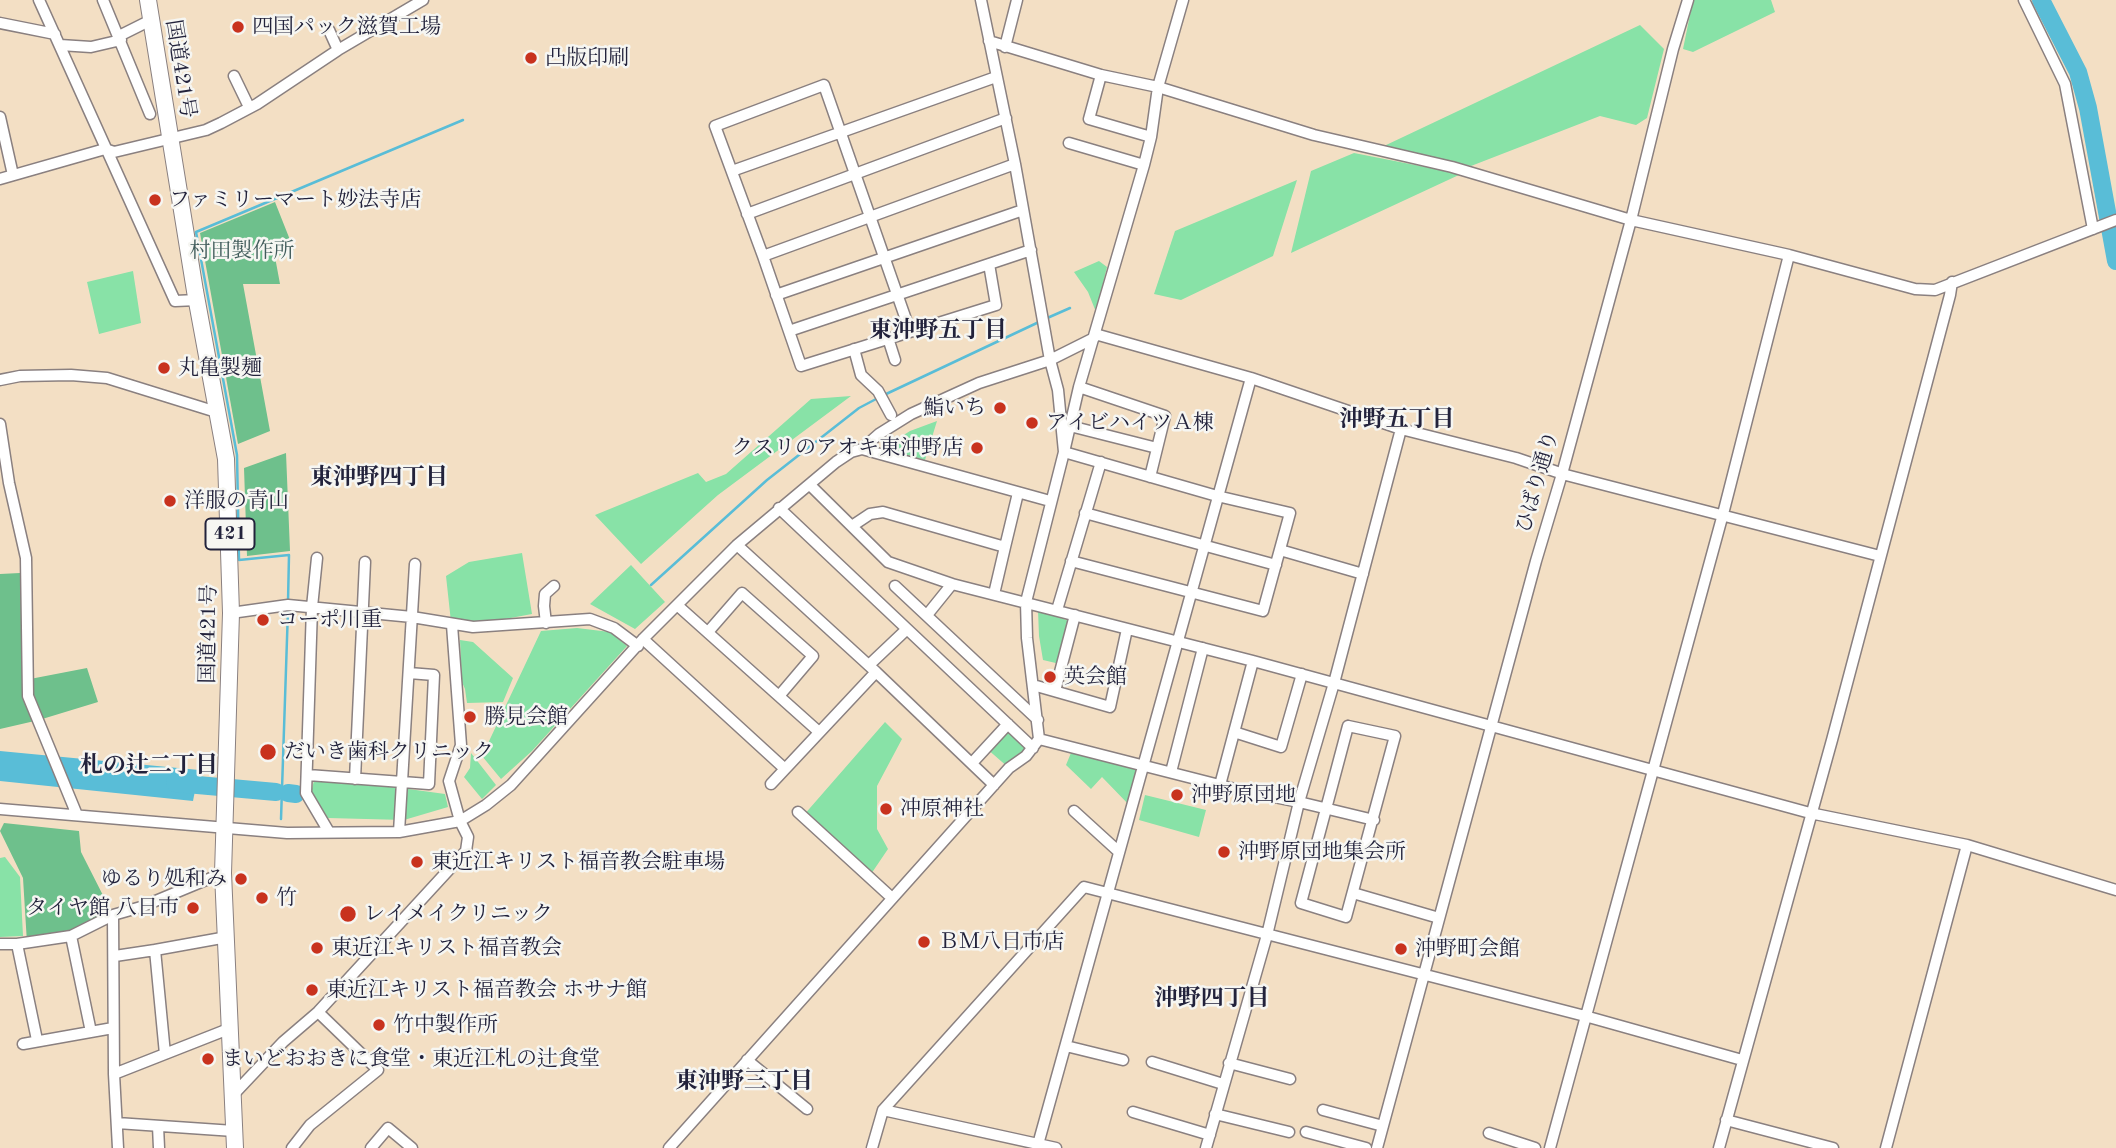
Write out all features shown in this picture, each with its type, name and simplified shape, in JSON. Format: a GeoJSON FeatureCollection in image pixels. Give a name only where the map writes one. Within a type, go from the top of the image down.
{"type":"FeatureCollection","features":[{"type":"Feature","properties":{"kind":"highway","name":"国道421号"},"geometry":{"type":"LineString","coordinates":[[148,0],[226,459],[231,613],[223,873],[235,1148]]}},
{"type":"Feature","properties":{"kind":"street"},"geometry":{"type":"LineString","coordinates":[[39,0],[175,301],[197,300]]}},
{"type":"Feature","properties":{"kind":"street"},"geometry":{"type":"LineString","coordinates":[[103,0],[150,114]]}},
{"type":"Feature","properties":{"kind":"street"},"geometry":{"type":"LineString","coordinates":[[0,179],[105,149],[114,152],[206,130],[249,107],[423,0]]}},
{"type":"Feature","properties":{"kind":"street"},"geometry":{"type":"LineString","coordinates":[[982,0],[1016,164],[1050,360],[1058,390],[1064,452]]}},
{"type":"Feature","properties":{"kind":"street"},"geometry":{"type":"LineString","coordinates":[[1005,47],[1017,0]]}},
{"type":"Feature","properties":{"kind":"street"},"geometry":{"type":"LineString","coordinates":[[669,1148],[1009,768],[1026,756],[1036,743],[1038,720],[1027,638],[1026,603],[1079,387],[1144,165],[1158,87],[1183,0]]}},
{"type":"Feature","properties":{"kind":"street","name":"ひばり通り"},"geometry":{"type":"LineString","coordinates":[[1377,1148],[1631,220],[1673,49],[1688,0]]}},
{"type":"Feature","properties":{"kind":"street"},"geometry":{"type":"LineString","coordinates":[[2024,0],[2066,84],[2089,230]]}},
{"type":"Feature","properties":{"kind":"street"},"geometry":{"type":"LineString","coordinates":[[60,45],[91,47],[120,38],[151,20]]}},
{"type":"Feature","properties":{"kind":"street"},"geometry":{"type":"LineString","coordinates":[[0,23],[54,34]]}},
{"type":"Feature","properties":{"kind":"street"},"geometry":{"type":"LineString","coordinates":[[329,30],[338,50]]}},
{"type":"Feature","properties":{"kind":"street"},"geometry":{"type":"LineString","coordinates":[[989,41],[1101,75],[1158,87],[1314,135],[1452,167],[1631,220],[1789,255],[1915,289],[1935,290],[2116,220]]}},
{"type":"Feature","properties":{"kind":"street"},"geometry":{"type":"LineString","coordinates":[[1101,75],[1089,119],[1151,137]]}},
{"type":"Feature","properties":{"kind":"street"},"geometry":{"type":"LineString","coordinates":[[234,76],[249,107]]}},
{"type":"Feature","properties":{"kind":"street"},"geometry":{"type":"LineString","coordinates":[[732,171],[996,77]]}},
{"type":"Feature","properties":{"kind":"street"},"geometry":{"type":"LineString","coordinates":[[910,331],[824,85],[715,126],[801,366],[996,305],[989,264]]}},
{"type":"Feature","properties":{"kind":"street"},"geometry":{"type":"LineString","coordinates":[[0,117],[13,175]]}},
{"type":"Feature","properties":{"kind":"street"},"geometry":{"type":"LineString","coordinates":[[747,214],[1006,118]]}},
{"type":"Feature","properties":{"kind":"street"},"geometry":{"type":"LineString","coordinates":[[1069,143],[1144,165]]}},
{"type":"Feature","properties":{"kind":"street"},"geometry":{"type":"LineString","coordinates":[[763,256],[1016,164]]}},
{"type":"Feature","properties":{"kind":"street"},"geometry":{"type":"LineString","coordinates":[[776,295],[1023,209]]}},
{"type":"Feature","properties":{"kind":"street"},"geometry":{"type":"LineString","coordinates":[[789,331],[1031,250]]}},
{"type":"Feature","properties":{"kind":"street"},"geometry":{"type":"LineString","coordinates":[[1550,1148],[1723,514],[1789,255]]}},
{"type":"Feature","properties":{"kind":"street"},"geometry":{"type":"LineString","coordinates":[[1719,1148],[1952,282]]}},
{"type":"Feature","properties":{"kind":"street"},"geometry":{"type":"LineString","coordinates":[[0,808],[287,833],[399,832],[460,821],[511,785],[641,643],[737,545],[779,508],[851,452],[862,449],[879,434],[911,414],[979,383],[1050,360],[1095,336],[1251,378],[1401,429],[1516,458],[1562,474],[1880,556]]}},
{"type":"Feature","properties":{"kind":"street"},"geometry":{"type":"LineString","coordinates":[[888,338],[895,360]]}},
{"type":"Feature","properties":{"kind":"street"},"geometry":{"type":"LineString","coordinates":[[854,349],[861,375],[878,391],[891,415]]}},
{"type":"Feature","properties":{"kind":"street"},"geometry":{"type":"LineString","coordinates":[[0,380],[20,376],[71,375],[107,378],[210,410],[216,405]]}},
{"type":"Feature","properties":{"kind":"street"},"geometry":{"type":"LineString","coordinates":[[1037,1145],[1251,378]]}},
{"type":"Feature","properties":{"kind":"street"},"geometry":{"type":"LineString","coordinates":[[1079,387],[1165,415],[1150,477]]}},
{"type":"Feature","properties":{"kind":"street"},"geometry":{"type":"LineString","coordinates":[[0,424],[9,483],[26,558],[28,696],[77,815]]}},
{"type":"Feature","properties":{"kind":"street"},"geometry":{"type":"LineString","coordinates":[[1070,426],[1157,448]]}},
{"type":"Feature","properties":{"kind":"street"},"geometry":{"type":"LineString","coordinates":[[1206,1148],[1267,934],[1299,802],[1334,683],[1401,429]]}},
{"type":"Feature","properties":{"kind":"street"},"geometry":{"type":"LineString","coordinates":[[862,449],[1050,501]]}},
{"type":"Feature","properties":{"kind":"street"},"geometry":{"type":"LineString","coordinates":[[1064,452],[1217,496],[1290,513],[1263,611],[1071,561]]}},
{"type":"Feature","properties":{"kind":"street"},"geometry":{"type":"LineString","coordinates":[[1057,610],[1101,462]]}},
{"type":"Feature","properties":{"kind":"street"},"geometry":{"type":"LineString","coordinates":[[810,485],[888,562],[952,584],[1302,674],[1810,813],[1967,845],[2116,890]]}},
{"type":"Feature","properties":{"kind":"street"},"geometry":{"type":"LineString","coordinates":[[995,594],[1018,493]]}},
{"type":"Feature","properties":{"kind":"street"},"geometry":{"type":"LineString","coordinates":[[779,508],[1008,724],[1036,743],[1143,765],[1374,820]]}},
{"type":"Feature","properties":{"kind":"street"},"geometry":{"type":"LineString","coordinates":[[852,526],[870,514],[883,512],[1005,547]]}},
{"type":"Feature","properties":{"kind":"street"},"geometry":{"type":"LineString","coordinates":[[1085,513],[1276,565]]}},
{"type":"Feature","properties":{"kind":"street"},"geometry":{"type":"LineString","coordinates":[[737,545],[873,669],[994,785]]}},
{"type":"Feature","properties":{"kind":"street"},"geometry":{"type":"LineString","coordinates":[[1280,550],[1363,574]]}},
{"type":"Feature","properties":{"kind":"street"},"geometry":{"type":"LineString","coordinates":[[317,558],[306,793],[330,832]]}},
{"type":"Feature","properties":{"kind":"street"},"geometry":{"type":"LineString","coordinates":[[355,779],[365,562]]}},
{"type":"Feature","properties":{"kind":"street"},"geometry":{"type":"LineString","coordinates":[[399,832],[415,564]]}},
{"type":"Feature","properties":{"kind":"street"},"geometry":{"type":"LineString","coordinates":[[927,615],[952,584]]}},
{"type":"Feature","properties":{"kind":"street"},"geometry":{"type":"LineString","coordinates":[[546,623],[545,594],[554,586]]}},
{"type":"Feature","properties":{"kind":"street"},"geometry":{"type":"LineString","coordinates":[[895,586],[1038,720]]}},
{"type":"Feature","properties":{"kind":"street"},"geometry":{"type":"LineString","coordinates":[[708,632],[742,593],[813,656],[779,696]]}},
{"type":"Feature","properties":{"kind":"street"},"geometry":{"type":"LineString","coordinates":[[231,613],[288,605],[412,617],[473,627],[590,619],[641,643],[785,769]]}},
{"type":"Feature","properties":{"kind":"street"},"geometry":{"type":"LineString","coordinates":[[677,605],[819,733]]}},
{"type":"Feature","properties":{"kind":"street"},"geometry":{"type":"LineString","coordinates":[[1055,691],[1075,615]]}},
{"type":"Feature","properties":{"kind":"street"},"geometry":{"type":"LineString","coordinates":[[233,1095],[283,1042],[318,1012],[466,851],[467,836],[449,781],[461,745],[452,625]]}},
{"type":"Feature","properties":{"kind":"street"},"geometry":{"type":"LineString","coordinates":[[772,784],[907,629]]}},
{"type":"Feature","properties":{"kind":"street"},"geometry":{"type":"LineString","coordinates":[[1033,685],[1110,707],[1128,629]]}},
{"type":"Feature","properties":{"kind":"street"},"geometry":{"type":"LineString","coordinates":[[1171,772],[1203,648]]}},
{"type":"Feature","properties":{"kind":"street"},"geometry":{"type":"LineString","coordinates":[[1220,785],[1253,661]]}},
{"type":"Feature","properties":{"kind":"street"},"geometry":{"type":"LineString","coordinates":[[308,775],[429,784],[434,675],[409,673]]}},
{"type":"Feature","properties":{"kind":"street"},"geometry":{"type":"LineString","coordinates":[[1234,732],[1281,747],[1302,674]]}},
{"type":"Feature","properties":{"kind":"street"},"geometry":{"type":"LineString","coordinates":[[972,763],[1008,724]]}},
{"type":"Feature","properties":{"kind":"street"},"geometry":{"type":"LineString","coordinates":[[1348,726],[1395,736],[1346,917],[1301,903],[1326,808],[1348,726]]}},
{"type":"Feature","properties":{"kind":"street"},"geometry":{"type":"LineString","coordinates":[[798,811],[892,898]]}},
{"type":"Feature","properties":{"kind":"street"},"geometry":{"type":"LineString","coordinates":[[1073,811],[1119,852]]}},
{"type":"Feature","properties":{"kind":"street"},"geometry":{"type":"LineString","coordinates":[[1886,1148],[1967,845]]}},
{"type":"Feature","properties":{"kind":"street"},"geometry":{"type":"LineString","coordinates":[[0,944],[71,936],[113,915],[223,873]]}},
{"type":"Feature","properties":{"kind":"street"},"geometry":{"type":"LineString","coordinates":[[872,1148],[883,1110],[1084,887],[1585,1016],[1742,1060]]}},
{"type":"Feature","properties":{"kind":"street"},"geometry":{"type":"LineString","coordinates":[[1353,893],[1439,918]]}},
{"type":"Feature","properties":{"kind":"street"},"geometry":{"type":"LineString","coordinates":[[113,915],[113,1028],[118,1148]]}},
{"type":"Feature","properties":{"kind":"street"},"geometry":{"type":"LineString","coordinates":[[71,936],[91,1032]]}},
{"type":"Feature","properties":{"kind":"street"},"geometry":{"type":"LineString","coordinates":[[115,956],[227,937]]}},
{"type":"Feature","properties":{"kind":"street"},"geometry":{"type":"LineString","coordinates":[[17,944],[37,1040]]}},
{"type":"Feature","properties":{"kind":"street"},"geometry":{"type":"LineString","coordinates":[[155,950],[165,1054]]}},
{"type":"Feature","properties":{"kind":"street"},"geometry":{"type":"LineString","coordinates":[[292,1148],[310,1125],[379,1070],[318,1012]]}},
{"type":"Feature","properties":{"kind":"street"},"geometry":{"type":"LineString","coordinates":[[23,1044],[113,1028]]}},
{"type":"Feature","properties":{"kind":"street"},"geometry":{"type":"LineString","coordinates":[[114,1074],[230,1028]]}},
{"type":"Feature","properties":{"kind":"street"},"geometry":{"type":"LineString","coordinates":[[1066,1046],[1124,1060]]}},
{"type":"Feature","properties":{"kind":"street"},"geometry":{"type":"LineString","coordinates":[[747,1060],[807,1110]]}},
{"type":"Feature","properties":{"kind":"street"},"geometry":{"type":"LineString","coordinates":[[1152,1062],[1223,1084]]}},
{"type":"Feature","properties":{"kind":"street"},"geometry":{"type":"LineString","coordinates":[[1229,1063],[1290,1079]]}},
{"type":"Feature","properties":{"kind":"street"},"geometry":{"type":"LineString","coordinates":[[883,1110],[1056,1148]]}},
{"type":"Feature","properties":{"kind":"street"},"geometry":{"type":"LineString","coordinates":[[1323,1110],[1383,1126]]}},
{"type":"Feature","properties":{"kind":"street"},"geometry":{"type":"LineString","coordinates":[[1133,1112],[1210,1135]]}},
{"type":"Feature","properties":{"kind":"street"},"geometry":{"type":"LineString","coordinates":[[1215,1114],[1289,1132]]}},
{"type":"Feature","properties":{"kind":"street"},"geometry":{"type":"LineString","coordinates":[[1726,1121],[1833,1148]]}},
{"type":"Feature","properties":{"kind":"street"},"geometry":{"type":"LineString","coordinates":[[117,1123],[234,1131]]}},
{"type":"Feature","properties":{"kind":"street"},"geometry":{"type":"LineString","coordinates":[[158,1126],[159,1148]]}},
{"type":"Feature","properties":{"kind":"street"},"geometry":{"type":"LineString","coordinates":[[371,1148],[388,1128],[412,1148]]}},
{"type":"Feature","properties":{"kind":"street"},"geometry":{"type":"LineString","coordinates":[[1306,1132],[1366,1148]]}},
{"type":"Feature","properties":{"kind":"street"},"geometry":{"type":"LineString","coordinates":[[1489,1133],[1535,1148]]}},
{"type":"Feature","properties":{"kind":"green space"},"geometry":{"type":"Polygon","coordinates":[[[1693,0],[1771,0],[1775,12],[1693,52],[1683,49],[1693,0]]]}},
{"type":"Feature","properties":{"kind":"green space"},"geometry":{"type":"Polygon","coordinates":[[[1640,25],[1664,49],[1647,118],[1636,125],[1600,116],[1471,166],[1384,146],[1640,25]]]}},
{"type":"Feature","properties":{"kind":"green space"},"geometry":{"type":"Polygon","coordinates":[[[1354,153],[1461,174],[1291,253],[1311,171],[1354,153]]]}},
{"type":"Feature","properties":{"kind":"green space"},"geometry":{"type":"Polygon","coordinates":[[[1297,180],[1273,256],[1181,300],[1154,294],[1175,231],[1297,180]]]}},
{"type":"Feature","properties":{"kind":"green space","name":"村田製作所"},"geometry":{"type":"Polygon","coordinates":[[[275,202],[294,250],[275,257],[280,284],[243,284],[270,431],[238,444],[200,233],[275,202]]]}},
{"type":"Feature","properties":{"kind":"green space"},"geometry":{"type":"Polygon","coordinates":[[[1099,261],[1107,267],[1096,312],[1088,292],[1074,272],[1099,261]]]}},
{"type":"Feature","properties":{"kind":"green space"},"geometry":{"type":"Polygon","coordinates":[[[133,271],[141,323],[99,334],[87,282],[133,271]]]}},
{"type":"Feature","properties":{"kind":"green space"},"geometry":{"type":"Polygon","coordinates":[[[851,396],[718,495],[641,564],[595,515],[698,473],[706,482],[726,474],[811,399],[851,396]]]}},
{"type":"Feature","properties":{"kind":"green space"},"geometry":{"type":"Polygon","coordinates":[[[937,421],[925,460],[883,448],[910,431],[937,421]]]}},
{"type":"Feature","properties":{"kind":"green space"},"geometry":{"type":"Polygon","coordinates":[[[286,453],[290,551],[247,556],[244,468],[286,453]]]}},
{"type":"Feature","properties":{"kind":"green space"},"geometry":{"type":"Polygon","coordinates":[[[522,553],[532,614],[473,625],[451,622],[446,576],[469,562],[522,553]]]}},
{"type":"Feature","properties":{"kind":"green space"},"geometry":{"type":"Polygon","coordinates":[[[631,565],[665,602],[635,629],[590,604],[631,565]]]}},
{"type":"Feature","properties":{"kind":"green space"},"geometry":{"type":"Polygon","coordinates":[[[20,573],[28,690],[30,679],[87,668],[98,702],[0,729],[0,574],[20,573]]]}},
{"type":"Feature","properties":{"kind":"green space"},"geometry":{"type":"Polygon","coordinates":[[[1038,610],[1069,621],[1060,664],[1043,660],[1038,610]]]}},
{"type":"Feature","properties":{"kind":"green space"},"geometry":{"type":"Polygon","coordinates":[[[577,628],[610,632],[627,646],[532,751],[501,779],[482,756],[541,631],[577,628]]]}},
{"type":"Feature","properties":{"kind":"green space"},"geometry":{"type":"Polygon","coordinates":[[[460,640],[473,642],[513,678],[503,702],[467,703],[462,682],[460,640]]]}},
{"type":"Feature","properties":{"kind":"green space"},"geometry":{"type":"Polygon","coordinates":[[[885,722],[902,739],[877,786],[877,829],[888,849],[869,877],[803,816],[885,722]]]}},
{"type":"Feature","properties":{"kind":"green space"},"geometry":{"type":"Polygon","coordinates":[[[1008,724],[1033,748],[1009,768],[986,748],[1008,724]]]}},
{"type":"Feature","properties":{"kind":"green space"},"geometry":{"type":"Polygon","coordinates":[[[1073,748],[1143,765],[1131,807],[1102,777],[1091,789],[1066,765],[1073,748]]]}},
{"type":"Feature","properties":{"kind":"green space"},"geometry":{"type":"Polygon","coordinates":[[[471,753],[496,785],[482,799],[464,777],[470,768],[471,753]]]}},
{"type":"Feature","properties":{"kind":"green space"},"geometry":{"type":"Polygon","coordinates":[[[314,781],[445,794],[448,807],[404,820],[328,818],[311,792],[314,781]]]}},
{"type":"Feature","properties":{"kind":"green space"},"geometry":{"type":"Polygon","coordinates":[[[1145,795],[1206,810],[1199,837],[1139,820],[1145,795]]]}},
{"type":"Feature","properties":{"kind":"green space"},"geometry":{"type":"Polygon","coordinates":[[[4,823],[79,831],[81,852],[113,915],[94,926],[27,943],[23,878],[0,831],[4,823]]]}},
{"type":"Feature","properties":{"kind":"green space"},"geometry":{"type":"Polygon","coordinates":[[[5,857],[20,877],[23,936],[0,937],[0,858],[5,857]]]}},
{"type":"Feature","properties":{"kind":"water"},"geometry":{"type":"Polygon","coordinates":[[[0,751],[199,770],[193,801],[0,781],[0,751]]]}},
{"type":"Feature","properties":{"kind":"waterway"},"geometry":{"type":"LineString","coordinates":[[2041,0],[2078,72],[2088,108],[2116,261]]}},
{"type":"Feature","properties":{"kind":"waterway"},"geometry":{"type":"LineString","coordinates":[[288,602],[289,555],[239,560],[237,455],[196,232],[463,120]]}},
{"type":"Feature","properties":{"kind":"waterway"},"geometry":{"type":"LineString","coordinates":[[1045,319],[1070,308]]}},
{"type":"Feature","properties":{"kind":"waterway"},"geometry":{"type":"LineString","coordinates":[[884,395],[1039,322]]}},
{"type":"Feature","properties":{"kind":"waterway"},"geometry":{"type":"LineString","coordinates":[[651,585],[767,480],[859,408],[878,398]]}},
{"type":"Feature","properties":{"kind":"waterway"},"geometry":{"type":"LineString","coordinates":[[281,819],[288,609]]}},
{"type":"Feature","properties":{"kind":"waterway"},"geometry":{"type":"LineString","coordinates":[[175,783],[276,792]]}},
{"type":"Feature","properties":{"kind":"waterway"},"geometry":{"type":"LineString","coordinates":[[288,793],[296,794]]}},
{"type":"Feature","properties":{"kind":"place","name":"四国パック滋賀工場"},"geometry":{"type":"Point","coordinates":[238,27]}},
{"type":"Feature","properties":{"kind":"place","name":"凸版印刷"},"geometry":{"type":"Point","coordinates":[531,58]}},
{"type":"Feature","properties":{"kind":"place","name":"ファミリーマート妙法寺店"},"geometry":{"type":"Point","coordinates":[155,200]}},
{"type":"Feature","properties":{"kind":"place","name":"丸亀製麺"},"geometry":{"type":"Point","coordinates":[164,368]}},
{"type":"Feature","properties":{"kind":"place","name":"鮨いち"},"geometry":{"type":"Point","coordinates":[1000,408]}},
{"type":"Feature","properties":{"kind":"place","name":"アイビハイツＡ棟"},"geometry":{"type":"Point","coordinates":[1032,423]}},
{"type":"Feature","properties":{"kind":"place","name":"クスリのアオキ東沖野店"},"geometry":{"type":"Point","coordinates":[977,448]}},
{"type":"Feature","properties":{"kind":"place","name":"洋服の青山"},"geometry":{"type":"Point","coordinates":[170,501]}},
{"type":"Feature","properties":{"kind":"place","name":"コーポ川重"},"geometry":{"type":"Point","coordinates":[263,620]}},
{"type":"Feature","properties":{"kind":"place","name":"英会館"},"geometry":{"type":"Point","coordinates":[1050,677]}},
{"type":"Feature","properties":{"kind":"place","name":"勝見会館"},"geometry":{"type":"Point","coordinates":[470,717]}},
{"type":"Feature","properties":{"kind":"place","name":"だいき歯科クリニック"},"geometry":{"type":"Point","coordinates":[268,752]}},
{"type":"Feature","properties":{"kind":"place","name":"沖野原団地"},"geometry":{"type":"Point","coordinates":[1177,795]}},
{"type":"Feature","properties":{"kind":"place","name":"冲原神社"},"geometry":{"type":"Point","coordinates":[886,809]}},
{"type":"Feature","properties":{"kind":"place","name":"沖野原団地集会所"},"geometry":{"type":"Point","coordinates":[1224,852]}},
{"type":"Feature","properties":{"kind":"place","name":"東近江キリスト福音教会駐車場"},"geometry":{"type":"Point","coordinates":[417,862]}},
{"type":"Feature","properties":{"kind":"place","name":"ゆるり処和み"},"geometry":{"type":"Point","coordinates":[241,879]}},
{"type":"Feature","properties":{"kind":"place","name":"竹"},"geometry":{"type":"Point","coordinates":[262,898]}},
{"type":"Feature","properties":{"kind":"place","name":"タイヤ館 八日市"},"geometry":{"type":"Point","coordinates":[193,908]}},
{"type":"Feature","properties":{"kind":"place","name":"レイメイクリニック"},"geometry":{"type":"Point","coordinates":[348,914]}},
{"type":"Feature","properties":{"kind":"place","name":"ＢＭ八日市店"},"geometry":{"type":"Point","coordinates":[924,942]}},
{"type":"Feature","properties":{"kind":"place","name":"東近江キリスト福音教会"},"geometry":{"type":"Point","coordinates":[317,948]}},
{"type":"Feature","properties":{"kind":"place","name":"沖野町会館"},"geometry":{"type":"Point","coordinates":[1401,949]}},
{"type":"Feature","properties":{"kind":"place","name":"東近江キリスト福音教会 ホサナ館"},"geometry":{"type":"Point","coordinates":[312,990]}},
{"type":"Feature","properties":{"kind":"place","name":"竹中製作所"},"geometry":{"type":"Point","coordinates":[379,1025]}},
{"type":"Feature","properties":{"kind":"place","name":"まいどおおきに食堂・東近江札の辻食堂"},"geometry":{"type":"Point","coordinates":[208,1059]}},
{"type":"Feature","properties":{"kind":"district","name":"東沖野五丁目"},"geometry":{"type":"Point","coordinates":[938,331]}},
{"type":"Feature","properties":{"kind":"district","name":"沖野五丁目"},"geometry":{"type":"Point","coordinates":[1397,420]}},
{"type":"Feature","properties":{"kind":"district","name":"東沖野四丁目"},"geometry":{"type":"Point","coordinates":[379,478]}},
{"type":"Feature","properties":{"kind":"district","name":"札の辻二丁目"},"geometry":{"type":"Point","coordinates":[149,766]}},
{"type":"Feature","properties":{"kind":"district","name":"沖野四丁目"},"geometry":{"type":"Point","coordinates":[1212,999]}},
{"type":"Feature","properties":{"kind":"district","name":"東沖野三丁目"},"geometry":{"type":"Point","coordinates":[744,1082]}}]}
